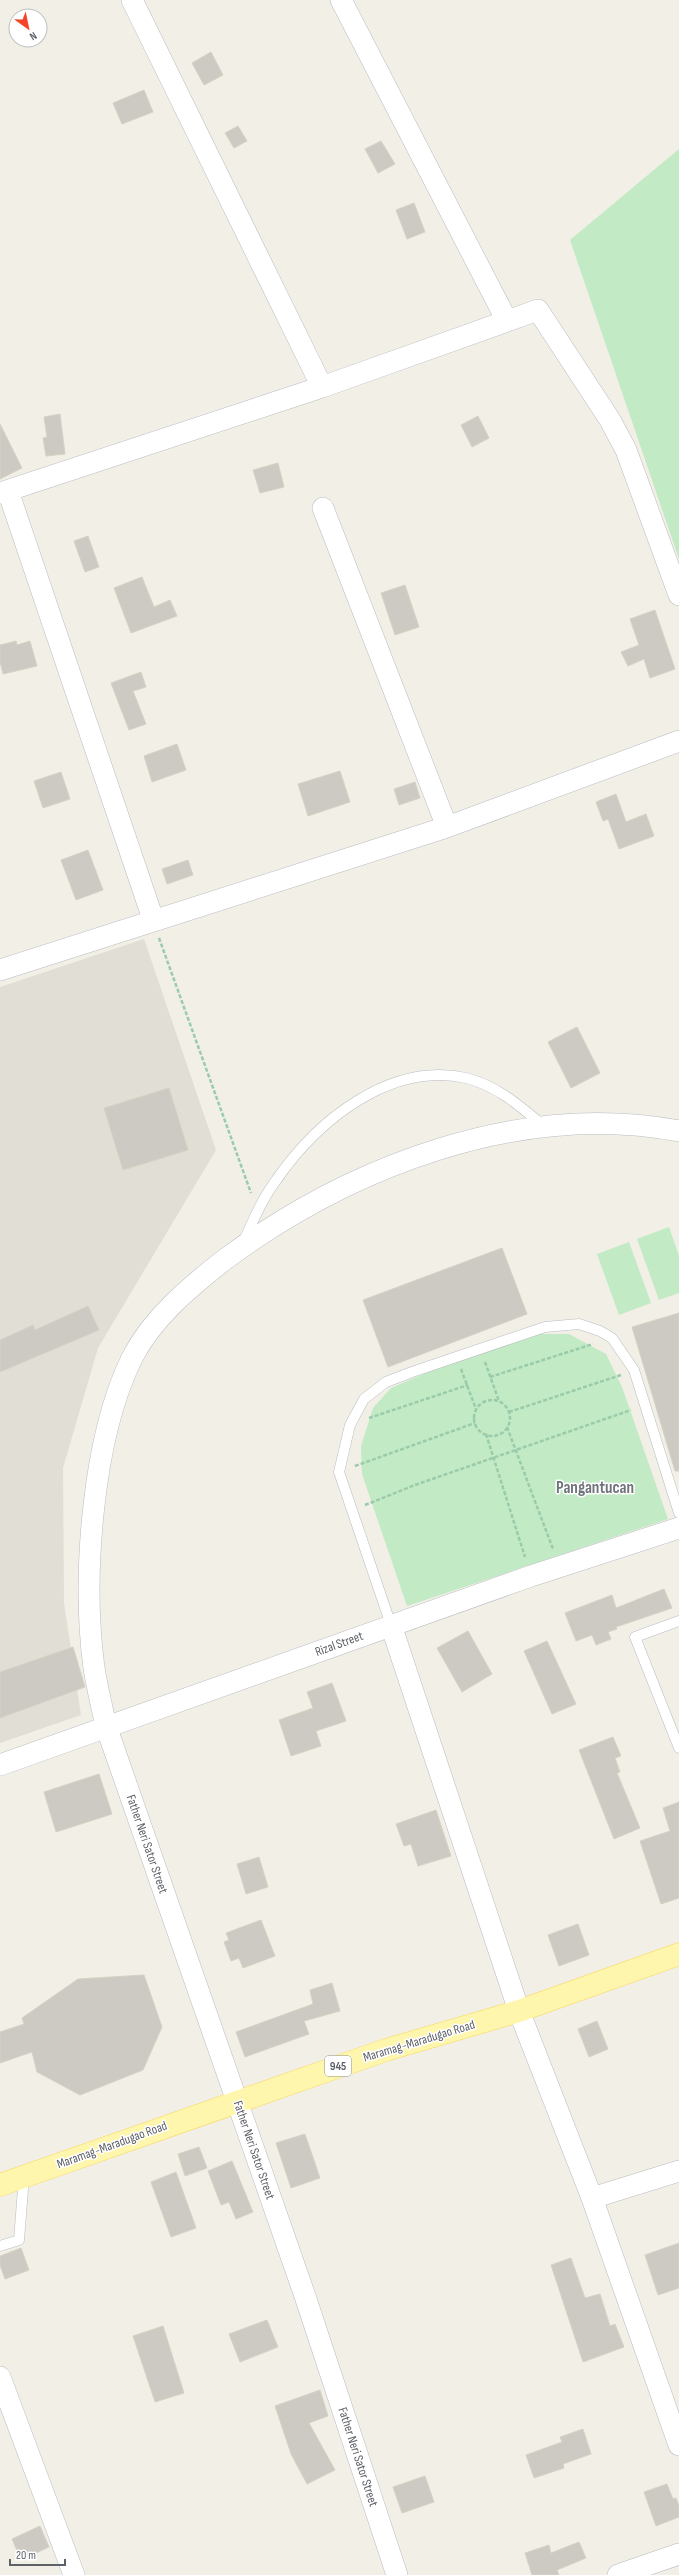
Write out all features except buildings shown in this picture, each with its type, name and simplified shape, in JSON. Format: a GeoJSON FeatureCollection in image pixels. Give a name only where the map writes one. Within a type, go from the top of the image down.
{"type":"FeatureCollection","features":[{"type":"Feature","properties":{"kind":"main road","name":"Maramag-Maradugao Road"},"geometry":{"type":"LineString","coordinates":[[0,2184],[386,2050],[519,2011],[679,1954]]}},
{"type":"Feature","properties":{"kind":"street"},"geometry":{"type":"LineString","coordinates":[[132,0],[322,387]]}},
{"type":"Feature","properties":{"kind":"street"},"geometry":{"type":"LineString","coordinates":[[341,0],[507,321]]}},
{"type":"Feature","properties":{"kind":"street"},"geometry":{"type":"LineString","coordinates":[[153,919],[4,492],[322,387],[538,310],[610,420],[640,485],[679,595]]}},
{"type":"Feature","properties":{"kind":"street"},"geometry":{"type":"LineString","coordinates":[[323,508],[448,827]]}},
{"type":"Feature","properties":{"kind":"street"},"geometry":{"type":"LineString","coordinates":[[0,970],[153,919],[448,827],[679,742]]}},
{"type":"Feature","properties":{"kind":"street","name":"Father Neri Sator Street"},"geometry":{"type":"LineString","coordinates":[[397,2575],[305,2296],[106,1726],[94,1668],[90,1616],[92,1544],[97,1474],[113,1408],[133,1357],[159,1318],[198,1280],[241,1248],[333,1192],[381,1170],[483,1138],[545,1127],[602,1123],[653,1126],[679,1131]]}},
{"type":"Feature","properties":{"kind":"street","name":"Rizal Street"},"geometry":{"type":"LineString","coordinates":[[0,1765],[531,1576],[679,1528]]}},
{"type":"Feature","properties":{"kind":"street"},"geometry":{"type":"LineString","coordinates":[[391,1625],[519,2011],[592,2198],[679,2445]]}},
{"type":"Feature","properties":{"kind":"street"},"geometry":{"type":"LineString","coordinates":[[592,2198],[679,2171]]}},
{"type":"Feature","properties":{"kind":"street"},"geometry":{"type":"LineString","coordinates":[[0,2377],[74,2575]]}},
{"type":"Feature","properties":{"kind":"street"},"geometry":{"type":"LineString","coordinates":[[618,2575],[679,2554]]}},
{"type":"Feature","properties":{"kind":"lane"},"geometry":{"type":"LineString","coordinates":[[241,1248],[257,1211],[277,1178],[305,1144],[350,1105],[397,1080],[432,1074],[466,1078],[504,1093],[545,1127]]}},
{"type":"Feature","properties":{"kind":"lane"},"geometry":{"type":"LineString","coordinates":[[391,1625],[339,1472],[350,1425],[364,1399],[386,1382],[456,1356],[545,1327],[579,1324],[612,1338],[634,1370],[679,1513]]}},
{"type":"Feature","properties":{"kind":"lane"},"geometry":{"type":"LineString","coordinates":[[679,1621],[635,1637],[679,1748]]}},
{"type":"Feature","properties":{"kind":"lane"},"geometry":{"type":"LineString","coordinates":[[0,2246],[19,2240],[24,2176]]}},
{"type":"Feature","properties":{"kind":"path"},"geometry":{"type":"LineString","coordinates":[[153,919],[257,1211]]}},
{"type":"Feature","properties":{"kind":"path"},"geometry":{"type":"LineString","coordinates":[[490,1377],[612,1338]]}},
{"type":"Feature","properties":{"kind":"path"},"geometry":{"type":"LineString","coordinates":[[480,1348],[499,1401],[509,1412],[507,1427],[560,1566]]}},
{"type":"Feature","properties":{"kind":"path"},"geometry":{"type":"LineString","coordinates":[[456,1356],[476,1410],[475,1423],[486,1434],[531,1576]]}},
{"type":"Feature","properties":{"kind":"path"},"geometry":{"type":"LineString","coordinates":[[509,1412],[634,1370]]}},
{"type":"Feature","properties":{"kind":"path"},"geometry":{"type":"LineString","coordinates":[[350,1425],[468,1385]]}},
{"type":"Feature","properties":{"kind":"path"},"geometry":{"type":"LineString","coordinates":[[476,1410],[483,1402],[499,1401]]}},
{"type":"Feature","properties":{"kind":"path"},"geometry":{"type":"LineString","coordinates":[[353,1510],[415,1484],[645,1405]]}},
{"type":"Feature","properties":{"kind":"path"},"geometry":{"type":"LineString","coordinates":[[339,1472],[475,1423]]}},
{"type":"Feature","properties":{"kind":"path"},"geometry":{"type":"LineString","coordinates":[[486,1434],[495,1435],[507,1427]]}},
{"type":"Feature","properties":{"kind":"shaded area"},"geometry":{"type":"Polygon","coordinates":[[[144,939],[216,1150],[98,1348],[63,1468],[64,1603],[81,1715],[0,1743],[0,987],[144,939]]]}},
{"type":"Feature","properties":{"kind":"green space"},"geometry":{"type":"Polygon","coordinates":[[[679,149],[679,559],[570,240],[679,149]]]}},
{"type":"Feature","properties":{"kind":"green space"},"geometry":{"type":"Polygon","coordinates":[[[669,1227],[679,1256],[679,1293],[659,1300],[637,1239],[669,1227]]]}},
{"type":"Feature","properties":{"kind":"green space"},"geometry":{"type":"Polygon","coordinates":[[[629,1242],[651,1303],[619,1315],[597,1254],[629,1242]]]}},
{"type":"Feature","properties":{"kind":"green space"},"geometry":{"type":"Polygon","coordinates":[[[529,1334],[569,1334],[606,1354],[622,1387],[668,1519],[407,1606],[362,1474],[361,1446],[373,1408],[391,1388],[442,1366],[529,1334]]]}},
{"type":"Feature","properties":{"kind":"district","name":"Pangantucan"},"geometry":{"type":"Point","coordinates":[595,1488]}}]}
